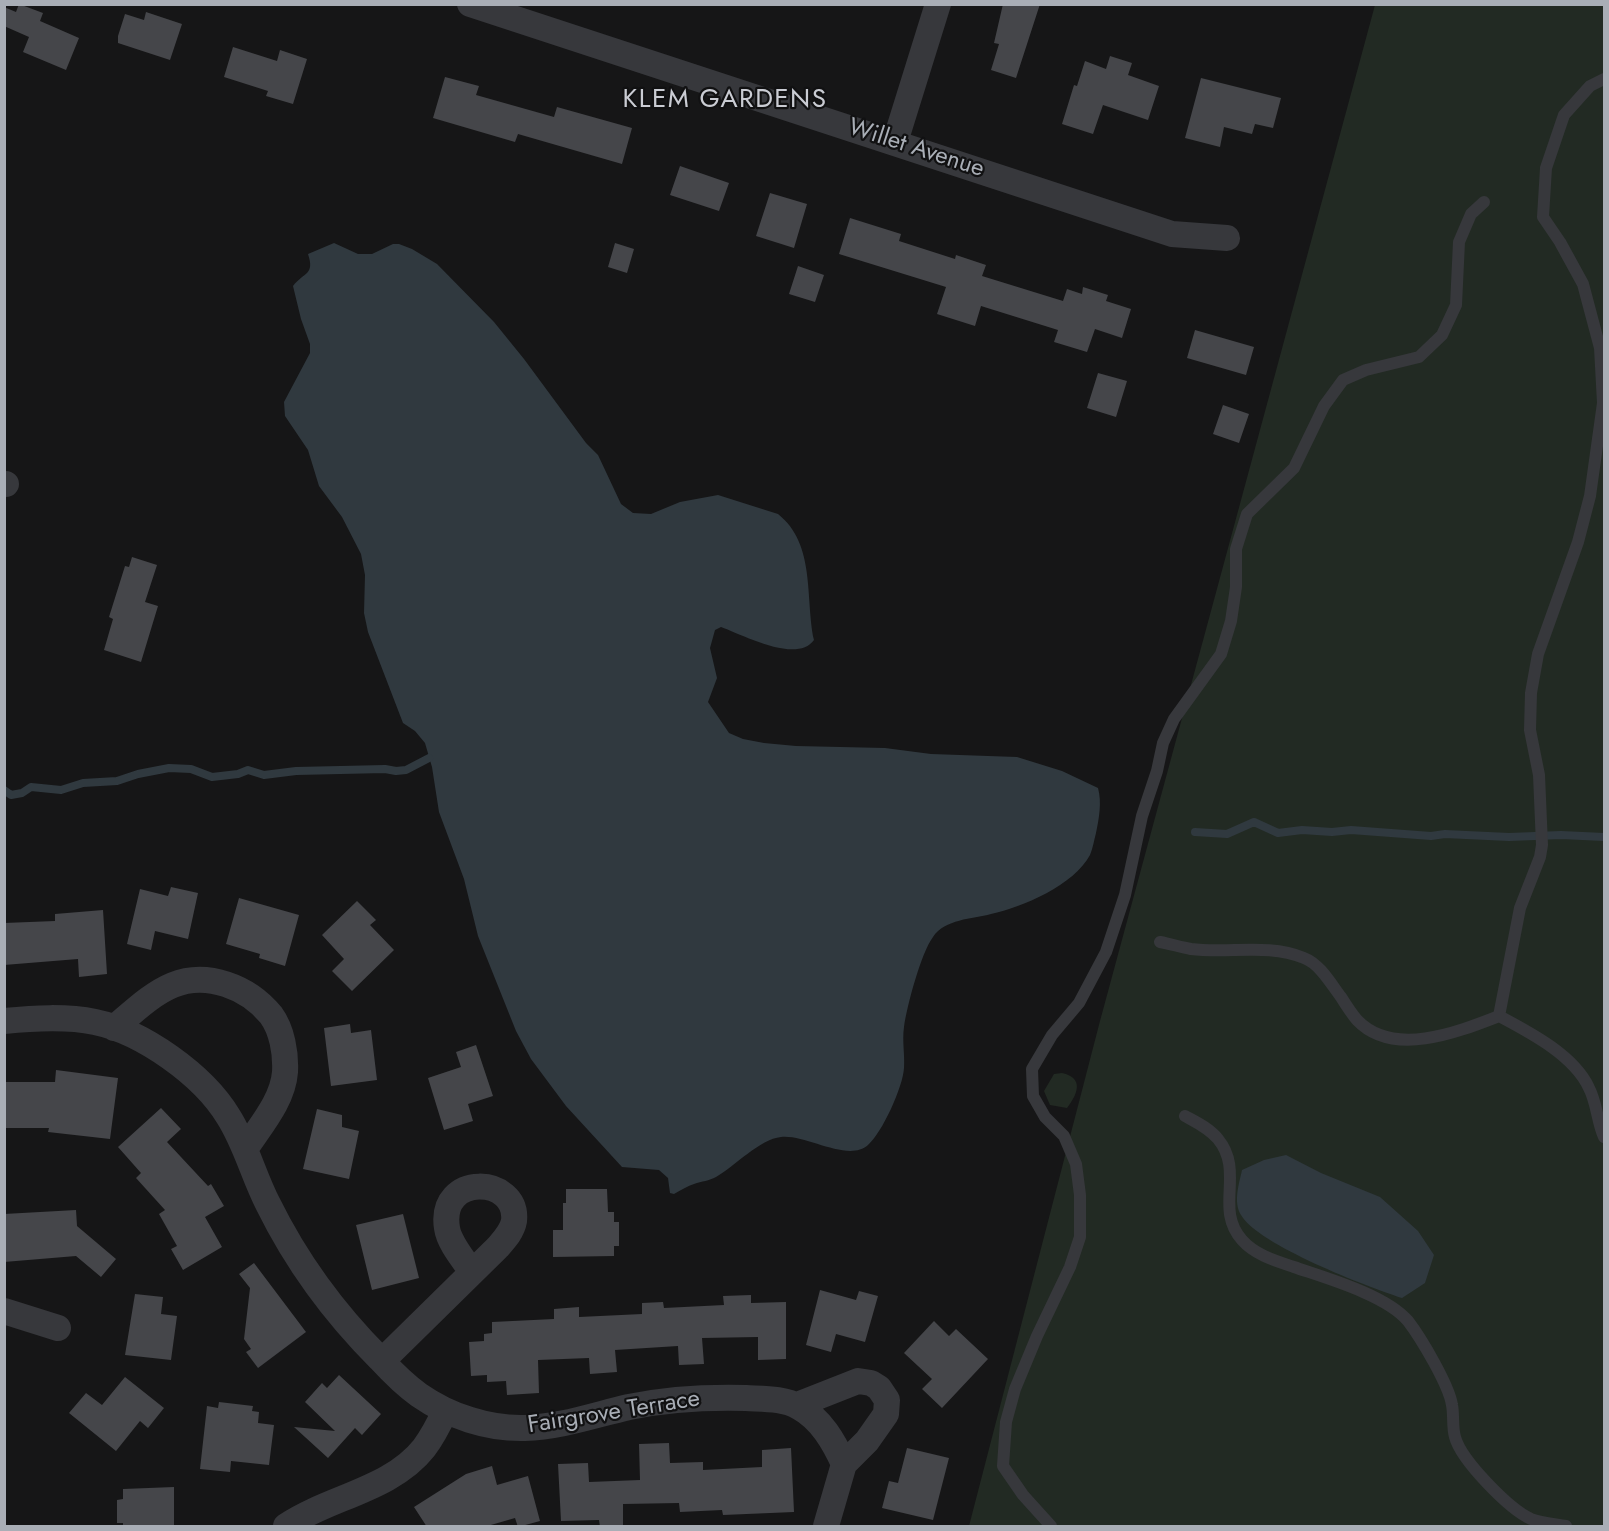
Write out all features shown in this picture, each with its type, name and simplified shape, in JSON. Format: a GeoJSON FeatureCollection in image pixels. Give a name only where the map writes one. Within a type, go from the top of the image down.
{"type":"FeatureCollection","features":[{"type":"Feature","properties":{"kind":"street","name":"Willet Avenue"},"geometry":{"type":"LineString","coordinates":[[470,4],[1172,234],[1227,238]]}},
{"type":"Feature","properties":{"kind":"street"},"geometry":{"type":"LineString","coordinates":[[896,142],[938,4]]}},
{"type":"Feature","properties":{"kind":"street"},"geometry":{"type":"LineString","coordinates":[[114,1028],[154,996],[173,985],[194,980],[212,980],[252,997],[272,1016],[281,1035],[285,1053],[285,1074],[280,1093],[246,1148]]}},
{"type":"Feature","properties":{"kind":"street","name":"Fairgrove Terrace"},"geometry":{"type":"LineString","coordinates":[[4,1021],[51,1018],[94,1022],[114,1028],[145,1042],[174,1061],[203,1085],[227,1114],[246,1148],[267,1202],[318,1288],[382,1361],[418,1395],[445,1411],[473,1422],[522,1428],[552,1426],[630,1407],[671,1401],[774,1399],[797,1405],[812,1416],[827,1432],[844,1464]]}},
{"type":"Feature","properties":{"kind":"street"},"geometry":{"type":"LineString","coordinates":[[382,1361],[472,1272]]}},
{"type":"Feature","properties":{"kind":"street"},"geometry":{"type":"LineString","coordinates":[[4,1311],[58,1328]]}},
{"type":"Feature","properties":{"kind":"street"},"geometry":{"type":"LineString","coordinates":[[797,1405],[858,1381],[871,1383],[879,1388],[887,1400],[886,1414],[867,1441],[844,1464],[826,1527]]}},
{"type":"Feature","properties":{"kind":"street"},"geometry":{"type":"LineString","coordinates":[[286,1527],[300,1517],[372,1486],[402,1468],[423,1449],[445,1411]]}},
{"type":"Feature","properties":{"kind":"lane"},"geometry":{"type":"LineString","coordinates":[[1499,1016],[1520,908],[1540,857],[1542,845],[1539,775],[1530,730],[1531,693],[1538,654],[1578,542],[1590,496],[1603,403],[1600,348],[1583,284],[1544,217],[1546,168],[1564,115],[1590,86],[1605,79]]}},
{"type":"Feature","properties":{"kind":"lane"},"geometry":{"type":"LineString","coordinates":[[1051,1527],[1023,1495],[1003,1466],[1006,1422],[1015,1389],[1070,1267],[1080,1237],[1080,1195],[1076,1164],[1064,1136],[1045,1117],[1033,1096],[1032,1069],[1052,1035],[1079,1003],[1106,952],[1125,895],[1142,816],[1157,771],[1163,743],[1174,719],[1221,654],[1231,621],[1236,587],[1236,549],[1247,514],[1294,468],[1323,406],[1343,380],[1366,370],[1419,357],[1442,335],[1456,305],[1459,242],[1471,214],[1484,202]]}},
{"type":"Feature","properties":{"kind":"lane"},"geometry":{"type":"LineString","coordinates":[[1160,942],[1192,949],[1269,949],[1307,959],[1319,969],[1358,1021],[1377,1034],[1393,1039],[1412,1040],[1435,1036],[1471,1027],[1499,1016],[1533,1034],[1577,1071],[1589,1088],[1605,1137]]}},
{"type":"Feature","properties":{"kind":"lane"},"geometry":{"type":"LineString","coordinates":[[1185,1116],[1206,1128],[1218,1139],[1228,1156],[1231,1177],[1228,1215],[1233,1229],[1244,1243],[1261,1255],[1359,1290],[1393,1308],[1407,1321],[1442,1379],[1452,1404],[1455,1438],[1465,1455],[1499,1496],[1516,1510],[1532,1519],[1566,1527]]}},
{"type":"Feature","properties":{"kind":"shaded area"},"geometry":{"type":"Polygon","coordinates":[[[1375,5],[1604,5],[1604,1526],[969,1526],[1100,1021],[1375,5]]]}},
{"type":"Feature","properties":{"kind":"shaded area"},"geometry":{"type":"Polygon","coordinates":[[[334,243],[358,254],[372,254],[393,244],[399,244],[437,264],[494,322],[524,359],[586,443],[598,455],[621,504],[633,513],[651,514],[680,502],[718,495],[778,514],[790,526],[804,556],[814,640],[806,647],[783,649],[769,646],[721,627],[715,630],[710,648],[717,678],[708,702],[729,733],[743,739],[796,746],[885,748],[931,754],[1017,757],[1062,771],[1098,788],[1100,810],[1092,850],[1082,866],[1072,876],[1032,900],[1004,911],[952,923],[938,931],[933,937],[919,967],[908,1006],[903,1032],[903,1076],[896,1098],[874,1139],[860,1150],[838,1150],[791,1137],[781,1137],[756,1148],[716,1177],[674,1194],[670,1193],[668,1178],[659,1170],[622,1167],[566,1106],[531,1059],[516,1031],[478,936],[464,879],[439,812],[432,767],[425,743],[415,731],[403,723],[368,632],[364,613],[365,575],[361,554],[342,517],[319,486],[308,450],[285,416],[284,402],[310,353],[310,344],[293,286],[309,270],[308,254],[334,243]]]}},
{"type":"Feature","properties":{"kind":"shaded area"},"geometry":{"type":"Polygon","coordinates":[[[1062,1073],[1074,1079],[1077,1088],[1067,1108],[1050,1105],[1044,1091],[1054,1074],[1062,1073]]]}},
{"type":"Feature","properties":{"kind":"shaded area"},"geometry":{"type":"Polygon","coordinates":[[[1286,1155],[1321,1173],[1380,1197],[1418,1231],[1434,1255],[1425,1283],[1402,1298],[1315,1264],[1290,1252],[1251,1227],[1241,1215],[1237,1204],[1242,1170],[1264,1160],[1286,1155]]]}},
{"type":"Feature","properties":{"kind":"building"},"geometry":{"type":"Polygon","coordinates":[[[19,4],[43,13],[40,21],[79,38],[66,70],[23,52],[29,37],[4,26],[4,7],[16,12],[19,4]]]}},
{"type":"Feature","properties":{"kind":"building"},"geometry":{"type":"Polygon","coordinates":[[[1003,4],[1040,4],[1016,78],[991,70],[999,44],[994,43],[1003,4]]]}},
{"type":"Feature","properties":{"kind":"building"},"geometry":{"type":"Polygon","coordinates":[[[146,12],[182,24],[170,60],[118,43],[125,14],[144,20],[146,12]]]}},
{"type":"Feature","properties":{"kind":"building"},"geometry":{"type":"Polygon","coordinates":[[[233,47],[277,61],[280,50],[307,59],[293,104],[266,96],[268,91],[224,77],[233,47]]]}},
{"type":"Feature","properties":{"kind":"building"},"geometry":{"type":"Polygon","coordinates":[[[1110,56],[1132,63],[1128,75],[1159,86],[1148,120],[1103,105],[1093,134],[1062,124],[1074,85],[1077,86],[1085,61],[1106,69],[1110,56]]]}},
{"type":"Feature","properties":{"kind":"building"},"geometry":{"type":"Polygon","coordinates":[[[445,77],[479,86],[476,95],[554,117],[557,107],[632,128],[622,164],[518,134],[515,142],[433,118],[445,77]]]}},
{"type":"Feature","properties":{"kind":"building"},"geometry":{"type":"Polygon","coordinates":[[[1201,78],[1281,98],[1273,128],[1255,124],[1252,134],[1224,127],[1220,147],[1185,138],[1201,78]]]}},
{"type":"Feature","properties":{"kind":"building"},"geometry":{"type":"Polygon","coordinates":[[[680,166],[729,183],[719,211],[670,195],[680,166]]]}},
{"type":"Feature","properties":{"kind":"building"},"geometry":{"type":"Polygon","coordinates":[[[770,193],[807,204],[794,248],[756,236],[770,193]]]}},
{"type":"Feature","properties":{"kind":"building"},"geometry":{"type":"Polygon","coordinates":[[[850,218],[901,234],[899,241],[955,259],[956,255],[986,265],[982,276],[1063,301],[1067,289],[1082,294],[1083,287],[1108,295],[1106,301],[1131,309],[1122,338],[1095,329],[1087,352],[1054,342],[1058,330],[981,306],[975,326],[937,314],[946,287],[839,254],[850,218]]]}},
{"type":"Feature","properties":{"kind":"building"},"geometry":{"type":"Polygon","coordinates":[[[615,243],[634,249],[627,273],[608,267],[615,243]]]}},
{"type":"Feature","properties":{"kind":"building"},"geometry":{"type":"Polygon","coordinates":[[[798,266],[824,275],[815,302],[789,294],[798,266]]]}},
{"type":"Feature","properties":{"kind":"building"},"geometry":{"type":"Polygon","coordinates":[[[1195,330],[1254,347],[1246,375],[1187,358],[1195,330]]]}},
{"type":"Feature","properties":{"kind":"building"},"geometry":{"type":"Polygon","coordinates":[[[1098,373],[1127,381],[1116,417],[1087,408],[1098,373]]]}},
{"type":"Feature","properties":{"kind":"building"},"geometry":{"type":"Polygon","coordinates":[[[1223,405],[1249,414],[1239,443],[1213,434],[1223,405]]]}},
{"type":"Feature","properties":{"kind":"building"},"geometry":{"type":"Polygon","coordinates":[[[132,557],[157,565],[145,602],[158,606],[141,662],[104,650],[113,619],[109,617],[125,566],[129,567],[132,557]]]}},
{"type":"Feature","properties":{"kind":"building"},"geometry":{"type":"Polygon","coordinates":[[[171,887],[198,893],[188,939],[155,931],[151,950],[127,944],[140,889],[168,896],[171,887]]]}},
{"type":"Feature","properties":{"kind":"building"},"geometry":{"type":"Polygon","coordinates":[[[239,898],[299,915],[285,966],[259,958],[260,954],[226,944],[239,898]]]}},
{"type":"Feature","properties":{"kind":"building"},"geometry":{"type":"Polygon","coordinates":[[[357,901],[376,920],[370,925],[394,950],[352,991],[332,971],[344,959],[322,935],[357,901]]]}},
{"type":"Feature","properties":{"kind":"building"},"geometry":{"type":"Polygon","coordinates":[[[103,910],[107,974],[79,977],[78,959],[4,965],[4,923],[55,921],[55,914],[103,910]]]}},
{"type":"Feature","properties":{"kind":"building"},"geometry":{"type":"Polygon","coordinates":[[[350,1024],[351,1033],[371,1030],[377,1080],[331,1086],[324,1028],[350,1024]]]}},
{"type":"Feature","properties":{"kind":"building"},"geometry":{"type":"Polygon","coordinates":[[[476,1045],[493,1096],[468,1104],[473,1121],[444,1130],[428,1078],[461,1067],[456,1052],[476,1045]]]}},
{"type":"Feature","properties":{"kind":"building"},"geometry":{"type":"Polygon","coordinates":[[[56,1070],[118,1078],[110,1139],[48,1132],[49,1128],[4,1128],[4,1082],[55,1082],[56,1070]]]}},
{"type":"Feature","properties":{"kind":"building"},"geometry":{"type":"Polygon","coordinates":[[[161,1108],[181,1129],[167,1142],[208,1186],[211,1184],[224,1206],[205,1217],[222,1247],[183,1270],[171,1249],[177,1246],[159,1214],[165,1210],[136,1178],[141,1173],[118,1147],[161,1108]]]}},
{"type":"Feature","properties":{"kind":"building"},"geometry":{"type":"Polygon","coordinates":[[[317,1109],[342,1115],[342,1127],[359,1131],[349,1179],[303,1169],[317,1109]]]}},
{"type":"Feature","properties":{"kind":"building"},"geometry":{"type":"Polygon","coordinates":[[[566,1189],[607,1189],[608,1212],[614,1212],[614,1222],[619,1222],[619,1246],[614,1246],[614,1256],[553,1257],[553,1230],[563,1230],[563,1203],[566,1203],[566,1189]]]}},
{"type":"Feature","properties":{"kind":"building"},"geometry":{"type":"Polygon","coordinates":[[[76,1210],[77,1226],[116,1259],[101,1277],[76,1256],[4,1262],[4,1214],[76,1210]]]}},
{"type":"Feature","properties":{"kind":"building"},"geometry":{"type":"Polygon","coordinates":[[[403,1214],[419,1278],[372,1290],[356,1225],[403,1214]]]}},
{"type":"Feature","properties":{"kind":"building"},"geometry":{"type":"Polygon","coordinates":[[[254,1263],[306,1332],[258,1368],[246,1352],[251,1349],[244,1339],[250,1288],[239,1274],[254,1263]]]}},
{"type":"Feature","properties":{"kind":"building"},"geometry":{"type":"Polygon","coordinates":[[[820,1290],[856,1300],[859,1291],[878,1296],[865,1342],[836,1334],[831,1352],[806,1345],[820,1290]]]}},
{"type":"Feature","properties":{"kind":"building"},"geometry":{"type":"Polygon","coordinates":[[[135,1294],[163,1297],[161,1314],[177,1316],[171,1360],[125,1355],[135,1294]]]}},
{"type":"Feature","properties":{"kind":"building"},"geometry":{"type":"Polygon","coordinates":[[[751,1295],[751,1303],[786,1302],[786,1359],[758,1360],[758,1337],[702,1338],[704,1364],[679,1365],[678,1346],[615,1350],[617,1372],[590,1374],[589,1358],[538,1360],[539,1393],[507,1395],[506,1381],[487,1382],[487,1375],[471,1376],[469,1342],[484,1341],[484,1334],[492,1333],[492,1322],[554,1319],[554,1309],[579,1307],[579,1317],[642,1314],[642,1303],[663,1302],[664,1308],[724,1305],[723,1296],[751,1295]]]}},
{"type":"Feature","properties":{"kind":"building"},"geometry":{"type":"Polygon","coordinates":[[[934,1321],[949,1336],[956,1329],[988,1359],[942,1408],[922,1389],[932,1379],[904,1353],[934,1321]]]}},
{"type":"Feature","properties":{"kind":"building"},"geometry":{"type":"Polygon","coordinates":[[[339,1375],[381,1414],[362,1435],[355,1428],[328,1458],[294,1427],[335,1431],[305,1402],[322,1383],[327,1388],[339,1375]]]}},
{"type":"Feature","properties":{"kind":"building"},"geometry":{"type":"Polygon","coordinates":[[[125,1377],[164,1408],[148,1428],[140,1421],[116,1451],[69,1413],[86,1393],[102,1405],[125,1377]]]}},
{"type":"Feature","properties":{"kind":"building"},"geometry":{"type":"Polygon","coordinates":[[[219,1402],[253,1406],[252,1411],[259,1412],[258,1423],[274,1425],[269,1465],[231,1461],[230,1472],[200,1469],[207,1406],[218,1408],[219,1402]]]}},
{"type":"Feature","properties":{"kind":"building"},"geometry":{"type":"Polygon","coordinates":[[[669,1443],[670,1463],[703,1462],[703,1470],[762,1467],[762,1450],[791,1448],[794,1512],[723,1515],[722,1510],[680,1512],[679,1503],[623,1504],[623,1527],[600,1527],[599,1520],[561,1521],[558,1464],[588,1463],[589,1482],[640,1480],[639,1444],[669,1443]]]}},
{"type":"Feature","properties":{"kind":"building"},"geometry":{"type":"Polygon","coordinates":[[[907,1448],[949,1458],[933,1520],[882,1508],[889,1481],[898,1483],[907,1448]]]}},
{"type":"Feature","properties":{"kind":"building"},"geometry":{"type":"Polygon","coordinates":[[[492,1466],[497,1485],[528,1476],[540,1521],[518,1527],[515,1518],[484,1527],[427,1527],[414,1507],[466,1474],[492,1466]]]}},
{"type":"Feature","properties":{"kind":"building"},"geometry":{"type":"Polygon","coordinates":[[[174,1487],[174,1527],[123,1527],[123,1523],[117,1523],[117,1500],[123,1499],[123,1489],[174,1487]]]}},
{"type":"Feature","properties":{"kind":"waterway"},"geometry":{"type":"LineString","coordinates":[[4,790],[11,795],[22,793],[31,787],[61,790],[83,783],[117,781],[169,768],[191,769],[212,777],[238,774],[248,770],[264,775],[296,771],[385,769],[396,771],[406,770],[429,758]]}},
{"type":"Feature","properties":{"kind":"waterway"},"geometry":{"type":"LineString","coordinates":[[1195,832],[1227,834],[1254,822],[1278,833],[1302,830],[1332,832],[1351,830],[1431,836],[1445,834],[1604,837]]}},
{"type":"Feature","properties":{"kind":"district","name":"KLEM GARDENS"},"geometry":{"type":"Point","coordinates":[725,101]}}]}
